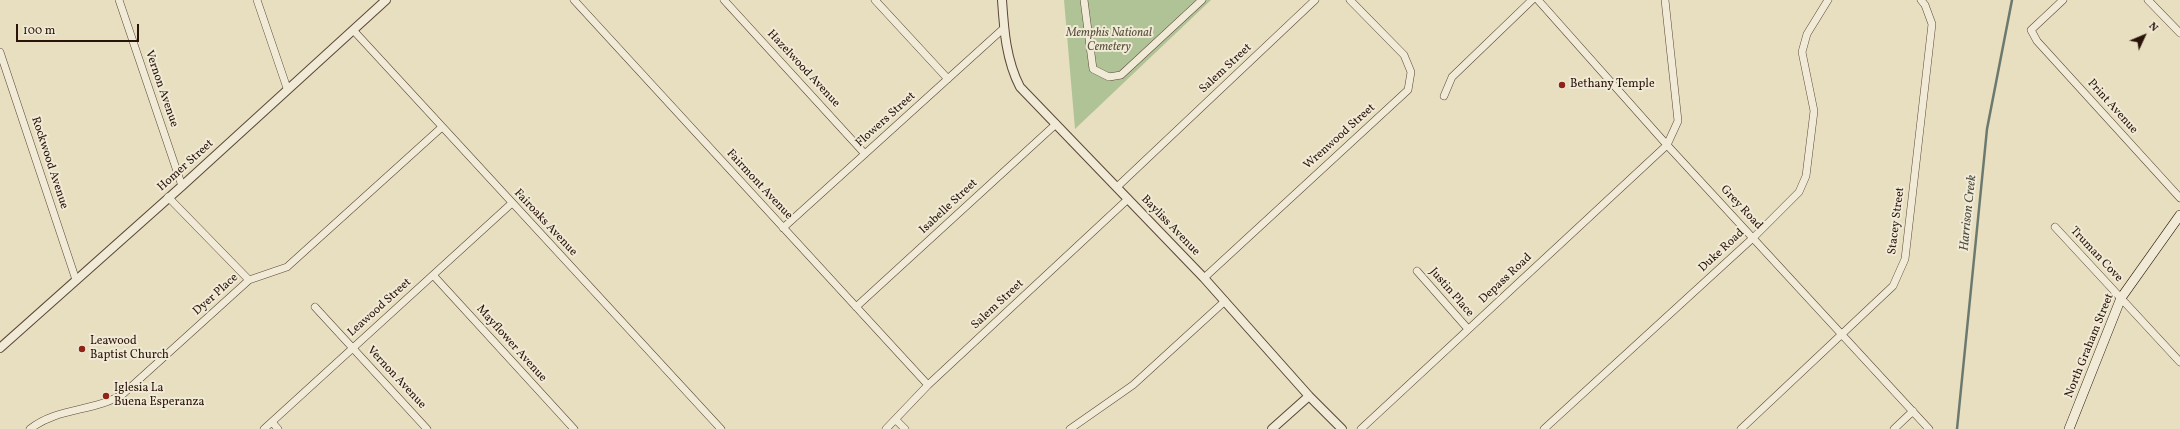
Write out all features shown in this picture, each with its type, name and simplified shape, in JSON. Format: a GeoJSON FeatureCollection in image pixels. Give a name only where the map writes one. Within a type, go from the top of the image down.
{"type":"FeatureCollection","features":[{"type":"Feature","properties":{"kind":"main road","name":"North Graham Street"},"geometry":{"type":"LineString","coordinates":[[2072,428],[2122,298],[2180,215]]}},
{"type":"Feature","properties":{"kind":"street","name":"Vernon Avenue"},"geometry":{"type":"LineString","coordinates":[[119,0],[182,186]]}},
{"type":"Feature","properties":{"kind":"street"},"geometry":{"type":"LineString","coordinates":[[257,0],[287,88]]}},
{"type":"Feature","properties":{"kind":"street","name":"Homer Street"},"geometry":{"type":"LineString","coordinates":[[0,348],[182,186],[287,88],[386,0]]}},
{"type":"Feature","properties":{"kind":"street","name":"Fairmont Avenue"},"geometry":{"type":"LineString","coordinates":[[574,0],[928,385]]}},
{"type":"Feature","properties":{"kind":"street","name":"Hazelwood Avenue"},"geometry":{"type":"LineString","coordinates":[[724,0],[865,154]]}},
{"type":"Feature","properties":{"kind":"street"},"geometry":{"type":"LineString","coordinates":[[875,0],[948,79]]}},
{"type":"Feature","properties":{"kind":"street","name":"Bayliss Avenue"},"geometry":{"type":"LineString","coordinates":[[1002,0],[1004,28],[1012,71],[1020,87],[1204,278],[1309,396],[1342,429]]}},
{"type":"Feature","properties":{"kind":"street"},"geometry":{"type":"LineString","coordinates":[[1084,0],[1093,69],[1109,78],[1121,75],[1126,71],[1202,0]]}},
{"type":"Feature","properties":{"kind":"street","name":"Salem Street"},"geometry":{"type":"LineString","coordinates":[[1117,187],[1316,0]]}},
{"type":"Feature","properties":{"kind":"street","name":"Wrenwood Street"},"geometry":{"type":"LineString","coordinates":[[1204,278],[1408,90],[1411,72],[1404,55],[1350,0]]}},
{"type":"Feature","properties":{"kind":"street"},"geometry":{"type":"LineString","coordinates":[[1444,96],[1452,77],[1532,0]]}},
{"type":"Feature","properties":{"kind":"street"},"geometry":{"type":"LineString","coordinates":[[1539,0],[1544,0]]}},
{"type":"Feature","properties":{"kind":"street","name":"Grey Road"},"geometry":{"type":"LineString","coordinates":[[1539,0],[1667,145],[1754,237],[1841,335],[1929,429]]}},
{"type":"Feature","properties":{"kind":"street"},"geometry":{"type":"LineString","coordinates":[[1665,0],[1678,121],[1667,145]]}},
{"type":"Feature","properties":{"kind":"street","name":"Duke Road"},"geometry":{"type":"LineString","coordinates":[[1544,429],[1754,237],[1799,192],[1806,176],[1814,111],[1802,52],[1807,34],[1828,0]]}},
{"type":"Feature","properties":{"kind":"street","name":"Stacey Street"},"geometry":{"type":"LineString","coordinates":[[1741,429],[1893,286],[1905,259],[1932,24],[1925,5],[1921,0]]}},
{"type":"Feature","properties":{"kind":"street","name":"Print Avenue"},"geometry":{"type":"LineString","coordinates":[[2063,0],[2031,30],[2036,41],[2180,198]]}},
{"type":"Feature","properties":{"kind":"street"},"geometry":{"type":"LineString","coordinates":[[2148,0],[2180,33]]}},
{"type":"Feature","properties":{"kind":"street","name":"Flowers Street"},"geometry":{"type":"LineString","coordinates":[[783,228],[1004,28]]}},
{"type":"Feature","properties":{"kind":"street","name":"Fairoaks Avenue"},"geometry":{"type":"LineString","coordinates":[[354,30],[721,429]]}},
{"type":"Feature","properties":{"kind":"street","name":"Rockwood Avenue"},"geometry":{"type":"LineString","coordinates":[[0,52],[76,280]]}},
{"type":"Feature","properties":{"kind":"street","name":"Isabelle Street"},"geometry":{"type":"LineString","coordinates":[[856,307],[1056,124]]}},
{"type":"Feature","properties":{"kind":"street","name":"Dyer Place"},"geometry":{"type":"LineString","coordinates":[[30,429],[54,415],[105,403],[123,394],[249,280],[287,267],[442,127]]}},
{"type":"Feature","properties":{"kind":"street","name":"Depass Road"},"geometry":{"type":"LineString","coordinates":[[1361,429],[1667,145]]}},
{"type":"Feature","properties":{"kind":"street"},"geometry":{"type":"LineString","coordinates":[[168,197],[249,280]]}},
{"type":"Feature","properties":{"kind":"street","name":"Salem Street"},"geometry":{"type":"LineString","coordinates":[[886,429],[928,385],[1128,199]]}},
{"type":"Feature","properties":{"kind":"street","name":"Leawood Street"},"geometry":{"type":"LineString","coordinates":[[264,429],[512,203]]}},
{"type":"Feature","properties":{"kind":"street","name":"Truman Cove"},"geometry":{"type":"LineString","coordinates":[[2055,227],[2180,362]]}},
{"type":"Feature","properties":{"kind":"street","name":"Justin Place"},"geometry":{"type":"LineString","coordinates":[[1417,271],[1468,330]]}},
{"type":"Feature","properties":{"kind":"street","name":"Mayflower Avenue"},"geometry":{"type":"LineString","coordinates":[[433,275],[574,429]]}},
{"type":"Feature","properties":{"kind":"street"},"geometry":{"type":"LineString","coordinates":[[1070,429],[1133,385],[1225,301]]}},
{"type":"Feature","properties":{"kind":"street","name":"Vernon Avenue"},"geometry":{"type":"LineString","coordinates":[[315,307],[427,429]]}},
{"type":"Feature","properties":{"kind":"street"},"geometry":{"type":"LineString","coordinates":[[1272,429],[1309,396]]}},
{"type":"Feature","properties":{"kind":"street"},"geometry":{"type":"LineString","coordinates":[[1894,429],[1912,412]]}},
{"type":"Feature","properties":{"kind":"street"},"geometry":{"type":"LineString","coordinates":[[896,420],[905,429]]}},
{"type":"Feature","properties":{"kind":"street"},"geometry":{"type":"LineString","coordinates":[[272,422],[278,429]]}},
{"type":"Feature","properties":{"kind":"green space","name":"Memphis National Cemetery"},"geometry":{"type":"Polygon","coordinates":[[[1064,0],[1211,0],[1075,129],[1064,0]]]}},
{"type":"Feature","properties":{"kind":"waterway","name":"Harrison Creek"},"geometry":{"type":"LineString","coordinates":[[1957,429],[1987,129],[2012,0]]}},
{"type":"Feature","properties":{"kind":"place","name":"Bethany Temple"},"geometry":{"type":"Point","coordinates":[1562,85]}},
{"type":"Feature","properties":{"kind":"place","name":"Leawood Baptist Church"},"geometry":{"type":"Point","coordinates":[82,349]}},
{"type":"Feature","properties":{"kind":"place","name":"Iglesia La Buena Esperanza"},"geometry":{"type":"Point","coordinates":[106,396]}}]}
